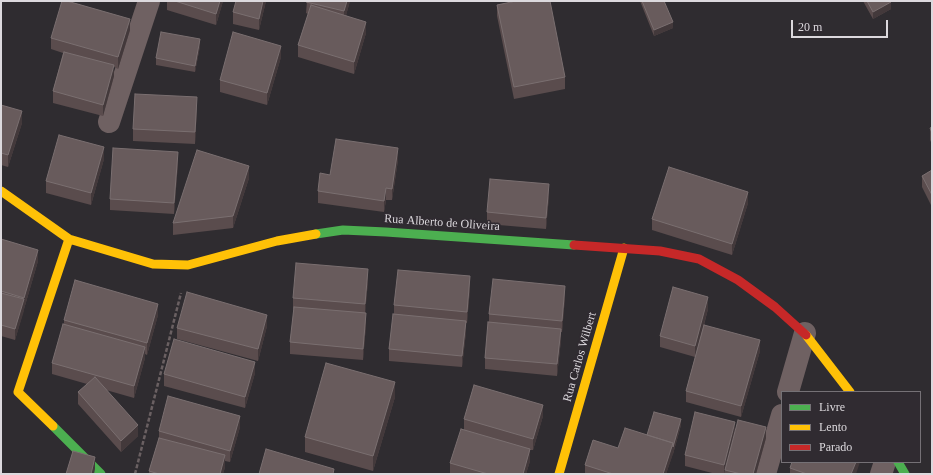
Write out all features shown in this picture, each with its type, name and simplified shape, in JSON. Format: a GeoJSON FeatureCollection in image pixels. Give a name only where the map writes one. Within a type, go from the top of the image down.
{"type":"FeatureCollection","features":[{"type":"Feature","properties":{"kind":"street"},"geometry":{"type":"LineString","coordinates":[[109,122],[149,1]]}},
{"type":"Feature","properties":{"kind":"street","name":"Rua Alberto de Oliveira"},"geometry":{"type":"LineString","coordinates":[[1,191],[69,239],[153,264],[188,265],[277,241],[343,230],[410,233],[660,250],[699,259],[738,280],[775,307],[805,333],[849,391]]}},
{"type":"Feature","properties":{"kind":"street"},"geometry":{"type":"LineString","coordinates":[[69,239],[18,392],[101,474]]}},
{"type":"Feature","properties":{"kind":"street","name":"Rua Carlos Wilbert"},"geometry":{"type":"LineString","coordinates":[[559,474],[624,248]]}},
{"type":"Feature","properties":{"kind":"street"},"geometry":{"type":"LineString","coordinates":[[788,391],[805,333]]}},
{"type":"Feature","properties":{"kind":"street"},"geometry":{"type":"LineString","coordinates":[[765,474],[781,418]]}},
{"type":"Feature","properties":{"kind":"street"},"geometry":{"type":"LineString","coordinates":[[881,474],[885,463]]}},
{"type":"Feature","properties":{"kind":"street"},"geometry":{"type":"LineString","coordinates":[[899,463],[905,474]]}},
{"type":"Feature","properties":{"kind":"path"},"geometry":{"type":"LineString","coordinates":[[134,474],[188,265]]}},
{"type":"Feature","properties":{"kind":"building"},"geometry":{"type":"Polygon","coordinates":[[[62,1],[67,1],[130,19],[118,57],[51,38],[62,1]]]}},
{"type":"Feature","properties":{"kind":"building"},"geometry":{"type":"Polygon","coordinates":[[[175,1],[220,1],[216,14],[175,1]]]}},
{"type":"Feature","properties":{"kind":"building"},"geometry":{"type":"Polygon","coordinates":[[[236,1],[263,1],[259,19],[233,12],[236,1]]]}},
{"type":"Feature","properties":{"kind":"building"},"geometry":{"type":"Polygon","coordinates":[[[347,1],[344,11],[306,2],[347,1]]]}},
{"type":"Feature","properties":{"kind":"building"},"geometry":{"type":"Polygon","coordinates":[[[516,1],[550,1],[565,77],[514,87],[497,5],[516,1]]]}},
{"type":"Feature","properties":{"kind":"building"},"geometry":{"type":"Polygon","coordinates":[[[642,1],[664,1],[673,22],[654,30],[642,1]]]}},
{"type":"Feature","properties":{"kind":"building"},"geometry":{"type":"Polygon","coordinates":[[[867,1],[891,1],[891,2],[873,12],[867,1]]]}},
{"type":"Feature","properties":{"kind":"building"},"geometry":{"type":"Polygon","coordinates":[[[311,5],[366,22],[354,62],[298,45],[311,5]]]}},
{"type":"Feature","properties":{"kind":"building"},"geometry":{"type":"Polygon","coordinates":[[[161,32],[200,39],[195,66],[156,58],[161,32]]]}},
{"type":"Feature","properties":{"kind":"building"},"geometry":{"type":"Polygon","coordinates":[[[233,32],[281,46],[267,93],[220,80],[233,32]]]}},
{"type":"Feature","properties":{"kind":"building"},"geometry":{"type":"Polygon","coordinates":[[[64,52],[114,65],[103,105],[53,91],[64,52]]]}},
{"type":"Feature","properties":{"kind":"building"},"geometry":{"type":"Polygon","coordinates":[[[135,94],[197,97],[195,132],[133,129],[135,94]]]}},
{"type":"Feature","properties":{"kind":"building"},"geometry":{"type":"Polygon","coordinates":[[[1,105],[22,111],[8,155],[1,153],[1,105]]]}},
{"type":"Feature","properties":{"kind":"building"},"geometry":{"type":"Polygon","coordinates":[[[59,135],[104,147],[91,193],[46,181],[59,135]]]}},
{"type":"Feature","properties":{"kind":"building"},"geometry":{"type":"Polygon","coordinates":[[[336,139],[398,148],[392,189],[386,188],[384,201],[318,191],[320,173],[330,175],[336,139]]]}},
{"type":"Feature","properties":{"kind":"building"},"geometry":{"type":"Polygon","coordinates":[[[113,148],[178,152],[174,203],[110,199],[113,148]]]}},
{"type":"Feature","properties":{"kind":"building"},"geometry":{"type":"Polygon","coordinates":[[[197,150],[249,166],[233,216],[173,223],[197,150]]]}},
{"type":"Feature","properties":{"kind":"building"},"geometry":{"type":"Polygon","coordinates":[[[669,167],[748,192],[732,244],[652,219],[669,167]]]}},
{"type":"Feature","properties":{"kind":"building"},"geometry":{"type":"Polygon","coordinates":[[[932,170],[932,195],[922,176],[932,170]]]}},
{"type":"Feature","properties":{"kind":"building"},"geometry":{"type":"Polygon","coordinates":[[[490,179],[549,184],[546,218],[487,212],[490,179]]]}},
{"type":"Feature","properties":{"kind":"building"},"geometry":{"type":"Polygon","coordinates":[[[1,239],[38,250],[24,298],[1,291],[1,239]]]}},
{"type":"Feature","properties":{"kind":"building"},"geometry":{"type":"Polygon","coordinates":[[[296,263],[368,269],[365,304],[293,298],[296,263]]]}},
{"type":"Feature","properties":{"kind":"building"},"geometry":{"type":"Polygon","coordinates":[[[398,270],[470,276],[467,312],[394,305],[398,270]]]}},
{"type":"Feature","properties":{"kind":"building"},"geometry":{"type":"Polygon","coordinates":[[[493,279],[565,286],[562,321],[489,314],[493,279]]]}},
{"type":"Feature","properties":{"kind":"building"},"geometry":{"type":"Polygon","coordinates":[[[75,280],[158,304],[147,343],[64,320],[75,280]]]}},
{"type":"Feature","properties":{"kind":"building"},"geometry":{"type":"Polygon","coordinates":[[[673,287],[708,297],[695,346],[660,336],[673,287]]]}},
{"type":"Feature","properties":{"kind":"building"},"geometry":{"type":"Polygon","coordinates":[[[187,292],[267,315],[258,349],[177,328],[187,292]]]}},
{"type":"Feature","properties":{"kind":"building"},"geometry":{"type":"Polygon","coordinates":[[[1,293],[24,299],[15,329],[1,325],[1,293]]]}},
{"type":"Feature","properties":{"kind":"building"},"geometry":{"type":"Polygon","coordinates":[[[294,307],[366,313],[363,349],[290,342],[294,307]]]}},
{"type":"Feature","properties":{"kind":"building"},"geometry":{"type":"Polygon","coordinates":[[[393,314],[466,321],[462,356],[389,349],[393,314]]]}},
{"type":"Feature","properties":{"kind":"building"},"geometry":{"type":"Polygon","coordinates":[[[488,322],[561,329],[557,364],[485,358],[488,322]]]}},
{"type":"Feature","properties":{"kind":"building"},"geometry":{"type":"Polygon","coordinates":[[[63,324],[145,347],[134,386],[52,363],[63,324]]]}},
{"type":"Feature","properties":{"kind":"building"},"geometry":{"type":"Polygon","coordinates":[[[704,325],[760,340],[741,406],[686,391],[704,325]]]}},
{"type":"Feature","properties":{"kind":"building"},"geometry":{"type":"Polygon","coordinates":[[[174,339],[255,362],[245,397],[164,374],[174,339]]]}},
{"type":"Feature","properties":{"kind":"building"},"geometry":{"type":"Polygon","coordinates":[[[326,363],[395,382],[373,456],[305,437],[326,363]]]}},
{"type":"Feature","properties":{"kind":"building"},"geometry":{"type":"Polygon","coordinates":[[[95,377],[138,425],[121,441],[78,392],[95,377]]]}},
{"type":"Feature","properties":{"kind":"building"},"geometry":{"type":"Polygon","coordinates":[[[474,385],[543,405],[533,439],[464,419],[474,385]]]}},
{"type":"Feature","properties":{"kind":"building"},"geometry":{"type":"Polygon","coordinates":[[[168,396],[240,416],[230,451],[159,431],[168,396]]]}},
{"type":"Feature","properties":{"kind":"building"},"geometry":{"type":"Polygon","coordinates":[[[654,412],[681,419],[673,447],[673,443],[647,435],[654,412]]]}},
{"type":"Feature","properties":{"kind":"building"},"geometry":{"type":"Polygon","coordinates":[[[695,412],[735,422],[724,465],[685,455],[695,412]]]}},
{"type":"Feature","properties":{"kind":"building"},"geometry":{"type":"Polygon","coordinates":[[[738,420],[766,427],[753,474],[741,474],[725,470],[738,420]]]}},
{"type":"Feature","properties":{"kind":"building"},"geometry":{"type":"Polygon","coordinates":[[[625,428],[673,443],[663,474],[613,474],[585,465],[593,440],[618,448],[625,428]]]}},
{"type":"Feature","properties":{"kind":"building"},"geometry":{"type":"Polygon","coordinates":[[[461,429],[530,449],[523,474],[488,474],[450,463],[461,429]]]}},
{"type":"Feature","properties":{"kind":"building"},"geometry":{"type":"Polygon","coordinates":[[[159,438],[225,455],[220,474],[159,474],[149,471],[159,438]]]}},
{"type":"Feature","properties":{"kind":"building"},"geometry":{"type":"Polygon","coordinates":[[[266,449],[334,469],[333,474],[259,474],[266,449]]]}},
{"type":"Feature","properties":{"kind":"building"},"geometry":{"type":"Polygon","coordinates":[[[73,451],[95,457],[91,474],[66,474],[73,451]]]}},
{"type":"Feature","properties":{"kind":"building"},"geometry":{"type":"Polygon","coordinates":[[[792,463],[856,463],[851,474],[807,474],[790,468],[792,463]]]}},
{"type":"Feature","properties":{"kind":"traffic: fast"},"geometry":{"type":"LineString","coordinates":[[316,234],[343,230],[574,245]]}},
{"type":"Feature","properties":{"kind":"traffic: fast"},"geometry":{"type":"LineString","coordinates":[[53,426],[101,474]]}},
{"type":"Feature","properties":{"kind":"traffic: fast"},"geometry":{"type":"LineString","coordinates":[[899,463],[905,474]]}},
{"type":"Feature","properties":{"kind":"traffic: slow"},"geometry":{"type":"LineString","coordinates":[[1,191],[69,239],[153,264],[188,265],[277,241],[316,234]]}},
{"type":"Feature","properties":{"kind":"traffic: slow"},"geometry":{"type":"LineString","coordinates":[[53,426],[18,392],[69,239]]}},
{"type":"Feature","properties":{"kind":"traffic: slow"},"geometry":{"type":"LineString","coordinates":[[559,474],[624,248]]}},
{"type":"Feature","properties":{"kind":"traffic: slow"},"geometry":{"type":"LineString","coordinates":[[806,335],[849,391]]}},
{"type":"Feature","properties":{"kind":"traffic: jam"},"geometry":{"type":"LineString","coordinates":[[574,245],[660,251],[699,259],[738,280],[775,307],[806,335]]}}]}
